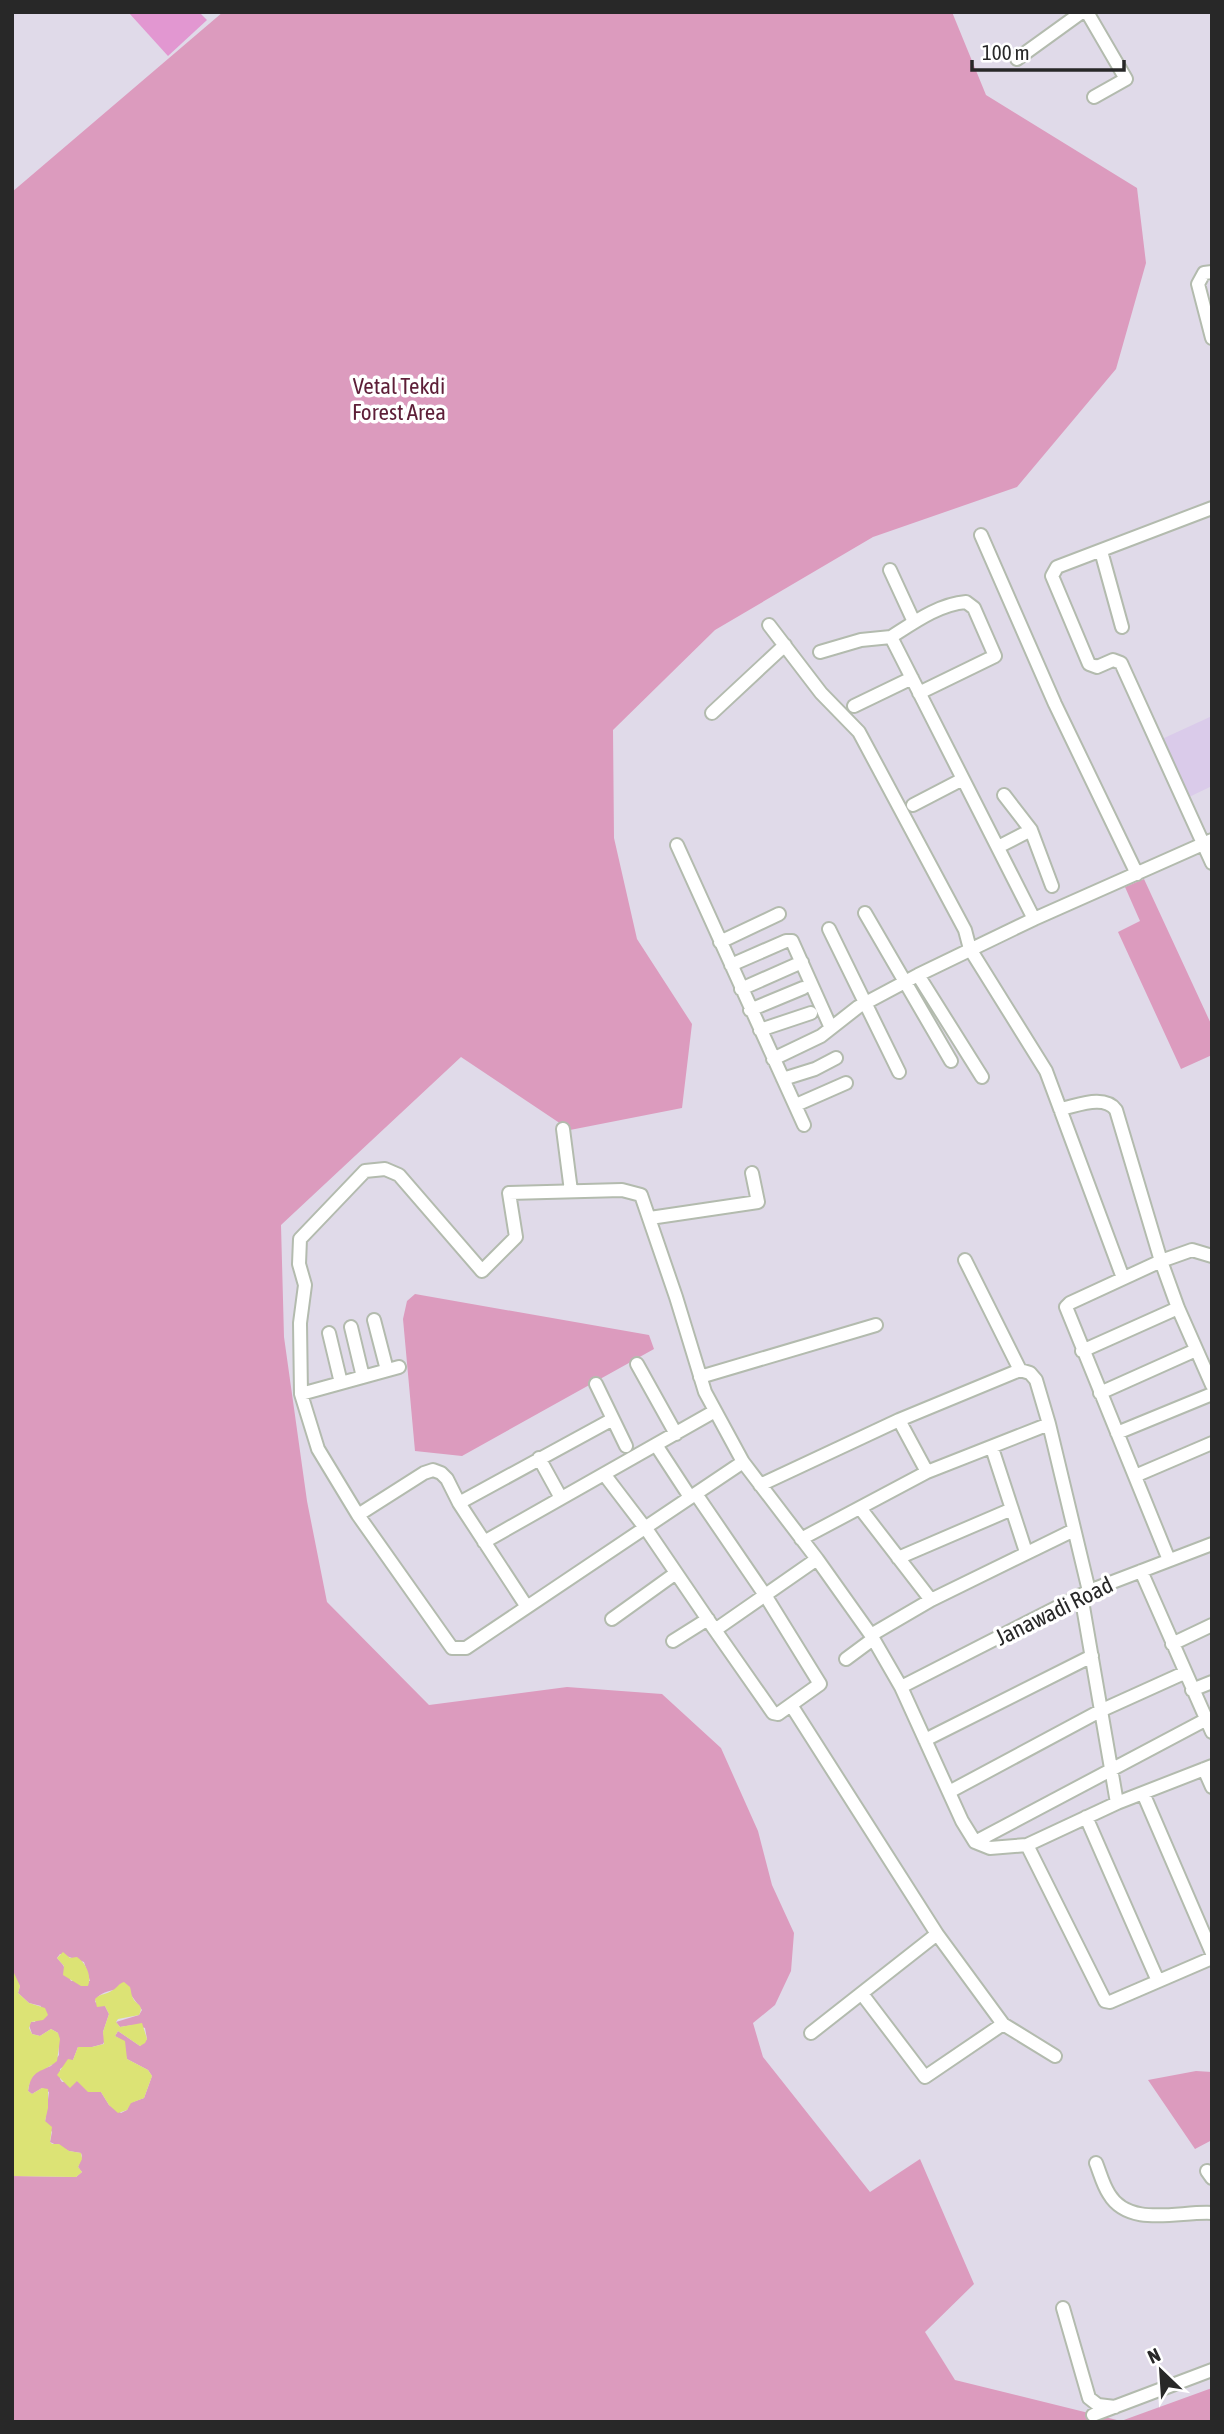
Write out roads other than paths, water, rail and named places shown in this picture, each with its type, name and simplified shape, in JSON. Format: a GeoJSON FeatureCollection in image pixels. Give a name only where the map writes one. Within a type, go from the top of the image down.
{"type":"FeatureCollection","features":[{"type":"Feature","properties":{"kind":"street"},"geometry":{"type":"LineString","coordinates":[[1017,59],[1085,12],[1126,79],[1094,97]]}},
{"type":"Feature","properties":{"kind":"street"},"geometry":{"type":"LineString","coordinates":[[1212,272],[1204,273],[1198,284],[1212,338]]}},
{"type":"Feature","properties":{"kind":"street"},"geometry":{"type":"LineString","coordinates":[[1212,508],[1057,568],[1052,576],[1089,664],[1097,667],[1113,660],[1121,663],[1208,842],[1212,863]]}},
{"type":"Feature","properties":{"kind":"street"},"geometry":{"type":"LineString","coordinates":[[981,535],[1055,704],[1137,874]]}},
{"type":"Feature","properties":{"kind":"street"},"geometry":{"type":"LineString","coordinates":[[1101,551],[1122,627]]}},
{"type":"Feature","properties":{"kind":"street"},"geometry":{"type":"LineString","coordinates":[[890,570],[914,622]]}},
{"type":"Feature","properties":{"kind":"street"},"geometry":{"type":"LineString","coordinates":[[820,652],[861,640],[891,637],[914,622],[955,603],[966,602],[974,608],[995,656],[919,693]]}},
{"type":"Feature","properties":{"kind":"street"},"geometry":{"type":"LineString","coordinates":[[769,625],[821,693],[859,732],[965,930],[970,949],[1046,1071],[1123,1278]]}},
{"type":"Feature","properties":{"kind":"street"},"geometry":{"type":"LineString","coordinates":[[891,637],[1034,919]]}},
{"type":"Feature","properties":{"kind":"street"},"geometry":{"type":"LineString","coordinates":[[712,713],[785,645]]}},
{"type":"Feature","properties":{"kind":"street"},"geometry":{"type":"LineString","coordinates":[[854,706],[912,678]]}},
{"type":"Feature","properties":{"kind":"street"},"geometry":{"type":"LineString","coordinates":[[914,805],[963,779]]}},
{"type":"Feature","properties":{"kind":"street"},"geometry":{"type":"LineString","coordinates":[[1004,795],[1031,830],[1052,886]]}},
{"type":"Feature","properties":{"kind":"street"},"geometry":{"type":"LineString","coordinates":[[998,847],[1031,830]]}},
{"type":"Feature","properties":{"kind":"street"},"geometry":{"type":"LineString","coordinates":[[773,1059],[821,1036],[866,1003],[970,949],[1208,842]]}},
{"type":"Feature","properties":{"kind":"street"},"geometry":{"type":"LineString","coordinates":[[677,845],[804,1125]]}},
{"type":"Feature","properties":{"kind":"street"},"geometry":{"type":"LineString","coordinates":[[865,913],[951,1061]]}},
{"type":"Feature","properties":{"kind":"street"},"geometry":{"type":"LineString","coordinates":[[720,942],[779,914]]}},
{"type":"Feature","properties":{"kind":"street"},"geometry":{"type":"LineString","coordinates":[[829,929],[900,1072]]}},
{"type":"Feature","properties":{"kind":"street"},"geometry":{"type":"LineString","coordinates":[[731,965],[788,940],[792,941],[831,1028]]}},
{"type":"Feature","properties":{"kind":"street"},"geometry":{"type":"LineString","coordinates":[[741,989],[802,962]]}},
{"type":"Feature","properties":{"kind":"street"},"geometry":{"type":"LineString","coordinates":[[918,975],[982,1077]]}},
{"type":"Feature","properties":{"kind":"street"},"geometry":{"type":"LineString","coordinates":[[750,1010],[803,988]]}},
{"type":"Feature","properties":{"kind":"street"},"geometry":{"type":"LineString","coordinates":[[760,1030],[811,1013]]}},
{"type":"Feature","properties":{"kind":"street"},"geometry":{"type":"LineString","coordinates":[[783,1079],[815,1069],[836,1058]]}},
{"type":"Feature","properties":{"kind":"street"},"geometry":{"type":"LineString","coordinates":[[796,1105],[846,1083]]}},
{"type":"Feature","properties":{"kind":"street"},"geometry":{"type":"LineString","coordinates":[[1060,1109],[1101,1101],[1113,1106],[1161,1261],[1178,1308],[1212,1385]]}},
{"type":"Feature","properties":{"kind":"street"},"geometry":{"type":"LineString","coordinates":[[563,1129],[571,1191]]}},
{"type":"Feature","properties":{"kind":"street"},"geometry":{"type":"LineString","coordinates":[[743,1462],[466,1648],[452,1648],[358,1515],[318,1448],[301,1394],[300,1322],[305,1285],[299,1264],[300,1239],[365,1171],[385,1168],[398,1175],[482,1271],[516,1237],[509,1193],[622,1190],[636,1192],[644,1200],[705,1392],[743,1462],[872,1637],[901,1687],[962,1821],[975,1842],[990,1848],[1027,1845],[1117,1803],[1208,1767],[1212,1787]]}},
{"type":"Feature","properties":{"kind":"street"},"geometry":{"type":"LineString","coordinates":[[650,1218],[758,1202],[752,1173]]}},
{"type":"Feature","properties":{"kind":"street"},"geometry":{"type":"LineString","coordinates":[[1169,1560],[1066,1307],[1161,1261],[1192,1251],[1212,1256]]}},
{"type":"Feature","properties":{"kind":"street"},"geometry":{"type":"LineString","coordinates":[[965,1260],[1020,1370],[1034,1378],[1049,1424],[1074,1530],[1100,1711],[1117,1803]]}},
{"type":"Feature","properties":{"kind":"street"},"geometry":{"type":"LineString","coordinates":[[1082,1351],[1178,1308]]}},
{"type":"Feature","properties":{"kind":"street"},"geometry":{"type":"LineString","coordinates":[[301,1394],[393,1369],[374,1320]]}},
{"type":"Feature","properties":{"kind":"street"},"geometry":{"type":"LineString","coordinates":[[700,1377],[876,1325]]}},
{"type":"Feature","properties":{"kind":"street"},"geometry":{"type":"LineString","coordinates":[[351,1327],[363,1377]]}},
{"type":"Feature","properties":{"kind":"street"},"geometry":{"type":"LineString","coordinates":[[329,1333],[341,1383]]}},
{"type":"Feature","properties":{"kind":"street"},"geometry":{"type":"LineString","coordinates":[[1100,1393],[1196,1350]]}},
{"type":"Feature","properties":{"kind":"street"},"geometry":{"type":"LineString","coordinates":[[637,1364],[676,1434]]}},
{"type":"Feature","properties":{"kind":"street"},"geometry":{"type":"LineString","coordinates":[[760,1485],[899,1420],[1020,1370]]}},
{"type":"Feature","properties":{"kind":"street"},"geometry":{"type":"LineString","coordinates":[[596,1384],[626,1446]]}},
{"type":"Feature","properties":{"kind":"street"},"geometry":{"type":"LineString","coordinates":[[1117,1433],[1212,1394]]}},
{"type":"Feature","properties":{"kind":"street"},"geometry":{"type":"LineString","coordinates":[[484,1542],[715,1411]]}},
{"type":"Feature","properties":{"kind":"street"},"geometry":{"type":"LineString","coordinates":[[459,1503],[613,1419]]}},
{"type":"Feature","properties":{"kind":"street"},"geometry":{"type":"LineString","coordinates":[[899,1420],[927,1472]]}},
{"type":"Feature","properties":{"kind":"street"},"geometry":{"type":"LineString","coordinates":[[801,1539],[927,1472],[1049,1424]]}},
{"type":"Feature","properties":{"kind":"street"},"geometry":{"type":"LineString","coordinates":[[1135,1476],[1212,1443]]}},
{"type":"Feature","properties":{"kind":"street"},"geometry":{"type":"LineString","coordinates":[[604,1474],[773,1713],[778,1713],[820,1684],[765,1595],[656,1445]]}},
{"type":"Feature","properties":{"kind":"street"},"geometry":{"type":"LineString","coordinates":[[992,1448],[1026,1552]]}},
{"type":"Feature","properties":{"kind":"street"},"geometry":{"type":"LineString","coordinates":[[539,1458],[561,1498]]}},
{"type":"Feature","properties":{"kind":"street"},"geometry":{"type":"LineString","coordinates":[[358,1515],[424,1473],[433,1470],[441,1473],[527,1607]]}},
{"type":"Feature","properties":{"kind":"street"},"geometry":{"type":"LineString","coordinates":[[860,1508],[930,1600]]}},
{"type":"Feature","properties":{"kind":"street"},"geometry":{"type":"LineString","coordinates":[[898,1558],[1012,1508]]}},
{"type":"Feature","properties":{"kind":"street"},"geometry":{"type":"LineString","coordinates":[[846,1659],[872,1637],[930,1600],[1074,1530]]}},
{"type":"Feature","properties":{"kind":"street","name":"Janawadi Road"},"geometry":{"type":"LineString","coordinates":[[901,1687],[1085,1593],[1212,1544]]}},
{"type":"Feature","properties":{"kind":"street"},"geometry":{"type":"LineString","coordinates":[[673,1641],[711,1625],[765,1595],[817,1559]]}},
{"type":"Feature","properties":{"kind":"street"},"geometry":{"type":"LineString","coordinates":[[975,1842],[1112,1768],[1210,1727],[1141,1571]]}},
{"type":"Feature","properties":{"kind":"street"},"geometry":{"type":"LineString","coordinates":[[612,1619],[676,1573]]}},
{"type":"Feature","properties":{"kind":"street"},"geometry":{"type":"LineString","coordinates":[[1172,1644],[1212,1625]]}},
{"type":"Feature","properties":{"kind":"street"},"geometry":{"type":"LineString","coordinates":[[925,1740],[1092,1656]]}},
{"type":"Feature","properties":{"kind":"street"},"geometry":{"type":"LineString","coordinates":[[949,1792],[1100,1711],[1184,1673]]}},
{"type":"Feature","properties":{"kind":"street"},"geometry":{"type":"LineString","coordinates":[[1192,1690],[1212,1682]]}},
{"type":"Feature","properties":{"kind":"street"},"geometry":{"type":"LineString","coordinates":[[791,1705],[937,1934],[1003,2025],[1055,2056]]}},
{"type":"Feature","properties":{"kind":"street"},"geometry":{"type":"LineString","coordinates":[[1027,1845],[1105,2001],[1158,1981],[1212,1956],[1143,1793]]}},
{"type":"Feature","properties":{"kind":"street"},"geometry":{"type":"LineString","coordinates":[[1086,1817],[1158,1981]]}},
{"type":"Feature","properties":{"kind":"street"},"geometry":{"type":"LineString","coordinates":[[811,2033],[937,1934]]}},
{"type":"Feature","properties":{"kind":"street"},"geometry":{"type":"LineString","coordinates":[[862,1994],[925,2077],[1003,2025]]}},
{"type":"Feature","properties":{"kind":"street"},"geometry":{"type":"LineString","coordinates":[[1096,2163],[1109,2194],[1122,2209],[1140,2215],[1212,2213]]}},
{"type":"Feature","properties":{"kind":"street"},"geometry":{"type":"LineString","coordinates":[[1063,2308],[1089,2398],[1098,2405],[1115,2407]]}},
{"type":"Feature","properties":{"kind":"street"},"geometry":{"type":"LineString","coordinates":[[1093,2416],[1212,2370]]}},
{"type":"Feature","properties":{"kind":"park label","name":"Vetal Tekdi Forest Area"},"geometry":{"type":"Point","coordinates":[399,399]}}]}
